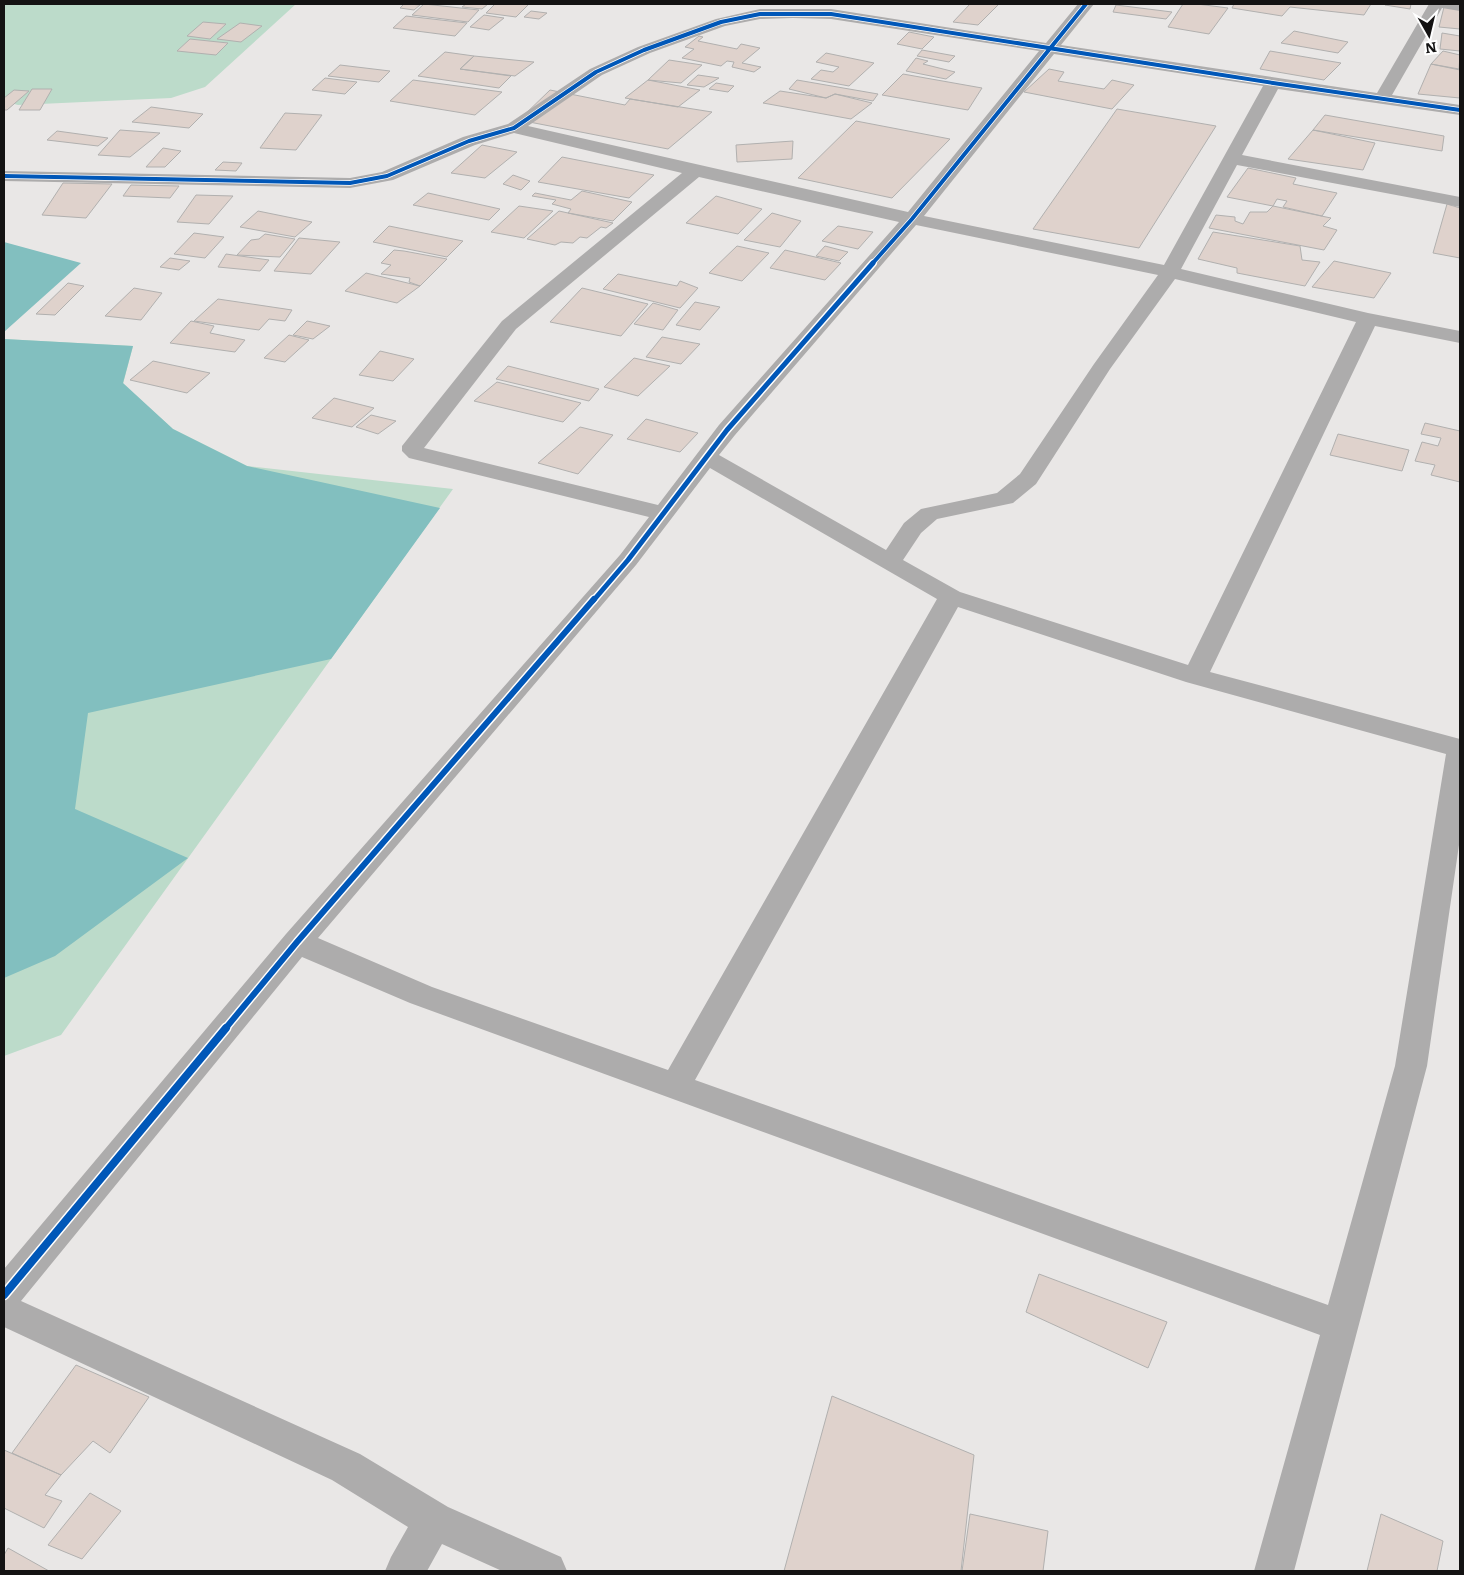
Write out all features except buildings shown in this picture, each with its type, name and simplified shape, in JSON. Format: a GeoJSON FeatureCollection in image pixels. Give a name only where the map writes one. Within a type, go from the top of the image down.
{"type":"FeatureCollection","features":[{"type":"Feature","properties":{"kind":"street"},"geometry":{"type":"LineString","coordinates":[[4,1295],[297,942],[628,560],[727,430],[912,219],[1086,4]]}},
{"type":"Feature","properties":{"kind":"street"},"geometry":{"type":"LineString","coordinates":[[1382,98],[1436,4]]}},
{"type":"Feature","properties":{"kind":"street"},"geometry":{"type":"LineString","coordinates":[[1445,4],[1460,6]]}},
{"type":"Feature","properties":{"kind":"street"},"geometry":{"type":"LineString","coordinates":[[4,176],[350,183],[387,176],[469,141],[514,128],[596,72],[644,50],[721,22],[760,14],[793,12],[831,14],[1273,83],[1460,110]]}},
{"type":"Feature","properties":{"kind":"street"},"geometry":{"type":"LineString","coordinates":[[890,562],[912,528],[929,514],[1004,498],[1028,479],[1101,368],[1170,272],[1273,83]]}},
{"type":"Feature","properties":{"kind":"street"},"geometry":{"type":"LineString","coordinates":[[514,128],[912,219],[1170,272],[1368,319],[1460,338]]}},
{"type":"Feature","properties":{"kind":"street"},"geometry":{"type":"LineString","coordinates":[[1233,159],[1460,202]]}},
{"type":"Feature","properties":{"kind":"street"},"geometry":{"type":"LineString","coordinates":[[664,514],[417,453],[413,450],[413,446],[509,325],[696,171]]}},
{"type":"Feature","properties":{"kind":"street"},"geometry":{"type":"LineString","coordinates":[[1195,676],[1368,319]]}},
{"type":"Feature","properties":{"kind":"street"},"geometry":{"type":"LineString","coordinates":[[707,457],[951,597],[1195,676],[1460,749],[1411,1066],[1274,1571]]}},
{"type":"Feature","properties":{"kind":"street"},"geometry":{"type":"LineString","coordinates":[[675,1087],[951,597]]}},
{"type":"Feature","properties":{"kind":"street"},"geometry":{"type":"LineString","coordinates":[[297,942],[421,995],[1340,1326]]}},
{"type":"Feature","properties":{"kind":"street"},"geometry":{"type":"LineString","coordinates":[[4,1310],[346,1467],[434,1521],[547,1571]]}},
{"type":"Feature","properties":{"kind":"street"},"geometry":{"type":"LineString","coordinates":[[405,1571],[434,1521]]}},
{"type":"Feature","properties":{"kind":"green space"},"geometry":{"type":"Polygon","coordinates":[[[4,4],[296,4],[205,87],[171,98],[18,105],[4,101],[4,4]]]}},
{"type":"Feature","properties":{"kind":"green space"},"geometry":{"type":"Polygon","coordinates":[[[4,339],[133,346],[123,384],[173,429],[247,466],[453,489],[61,1035],[4,1056],[4,339]]]}},
{"type":"Feature","properties":{"kind":"water"},"geometry":{"type":"Polygon","coordinates":[[[4,242],[81,263],[4,332],[4,242]]]}},
{"type":"Feature","properties":{"kind":"water"},"geometry":{"type":"Polygon","coordinates":[[[4,339],[133,346],[123,383],[173,429],[247,466],[440,508],[331,659],[88,713],[75,809],[188,858],[55,956],[4,978],[4,339]]]}},
{"type":"Feature","properties":{"kind":"cycle path"},"geometry":{"type":"LineString","coordinates":[[4,1295],[297,942],[628,560],[727,430],[912,219],[1086,4]]}},
{"type":"Feature","properties":{"kind":"cycle path"},"geometry":{"type":"LineString","coordinates":[[4,176],[350,183],[387,176],[469,141],[514,128],[596,72],[644,50],[721,22],[760,14],[831,14],[1273,83],[1460,110]]}}]}
